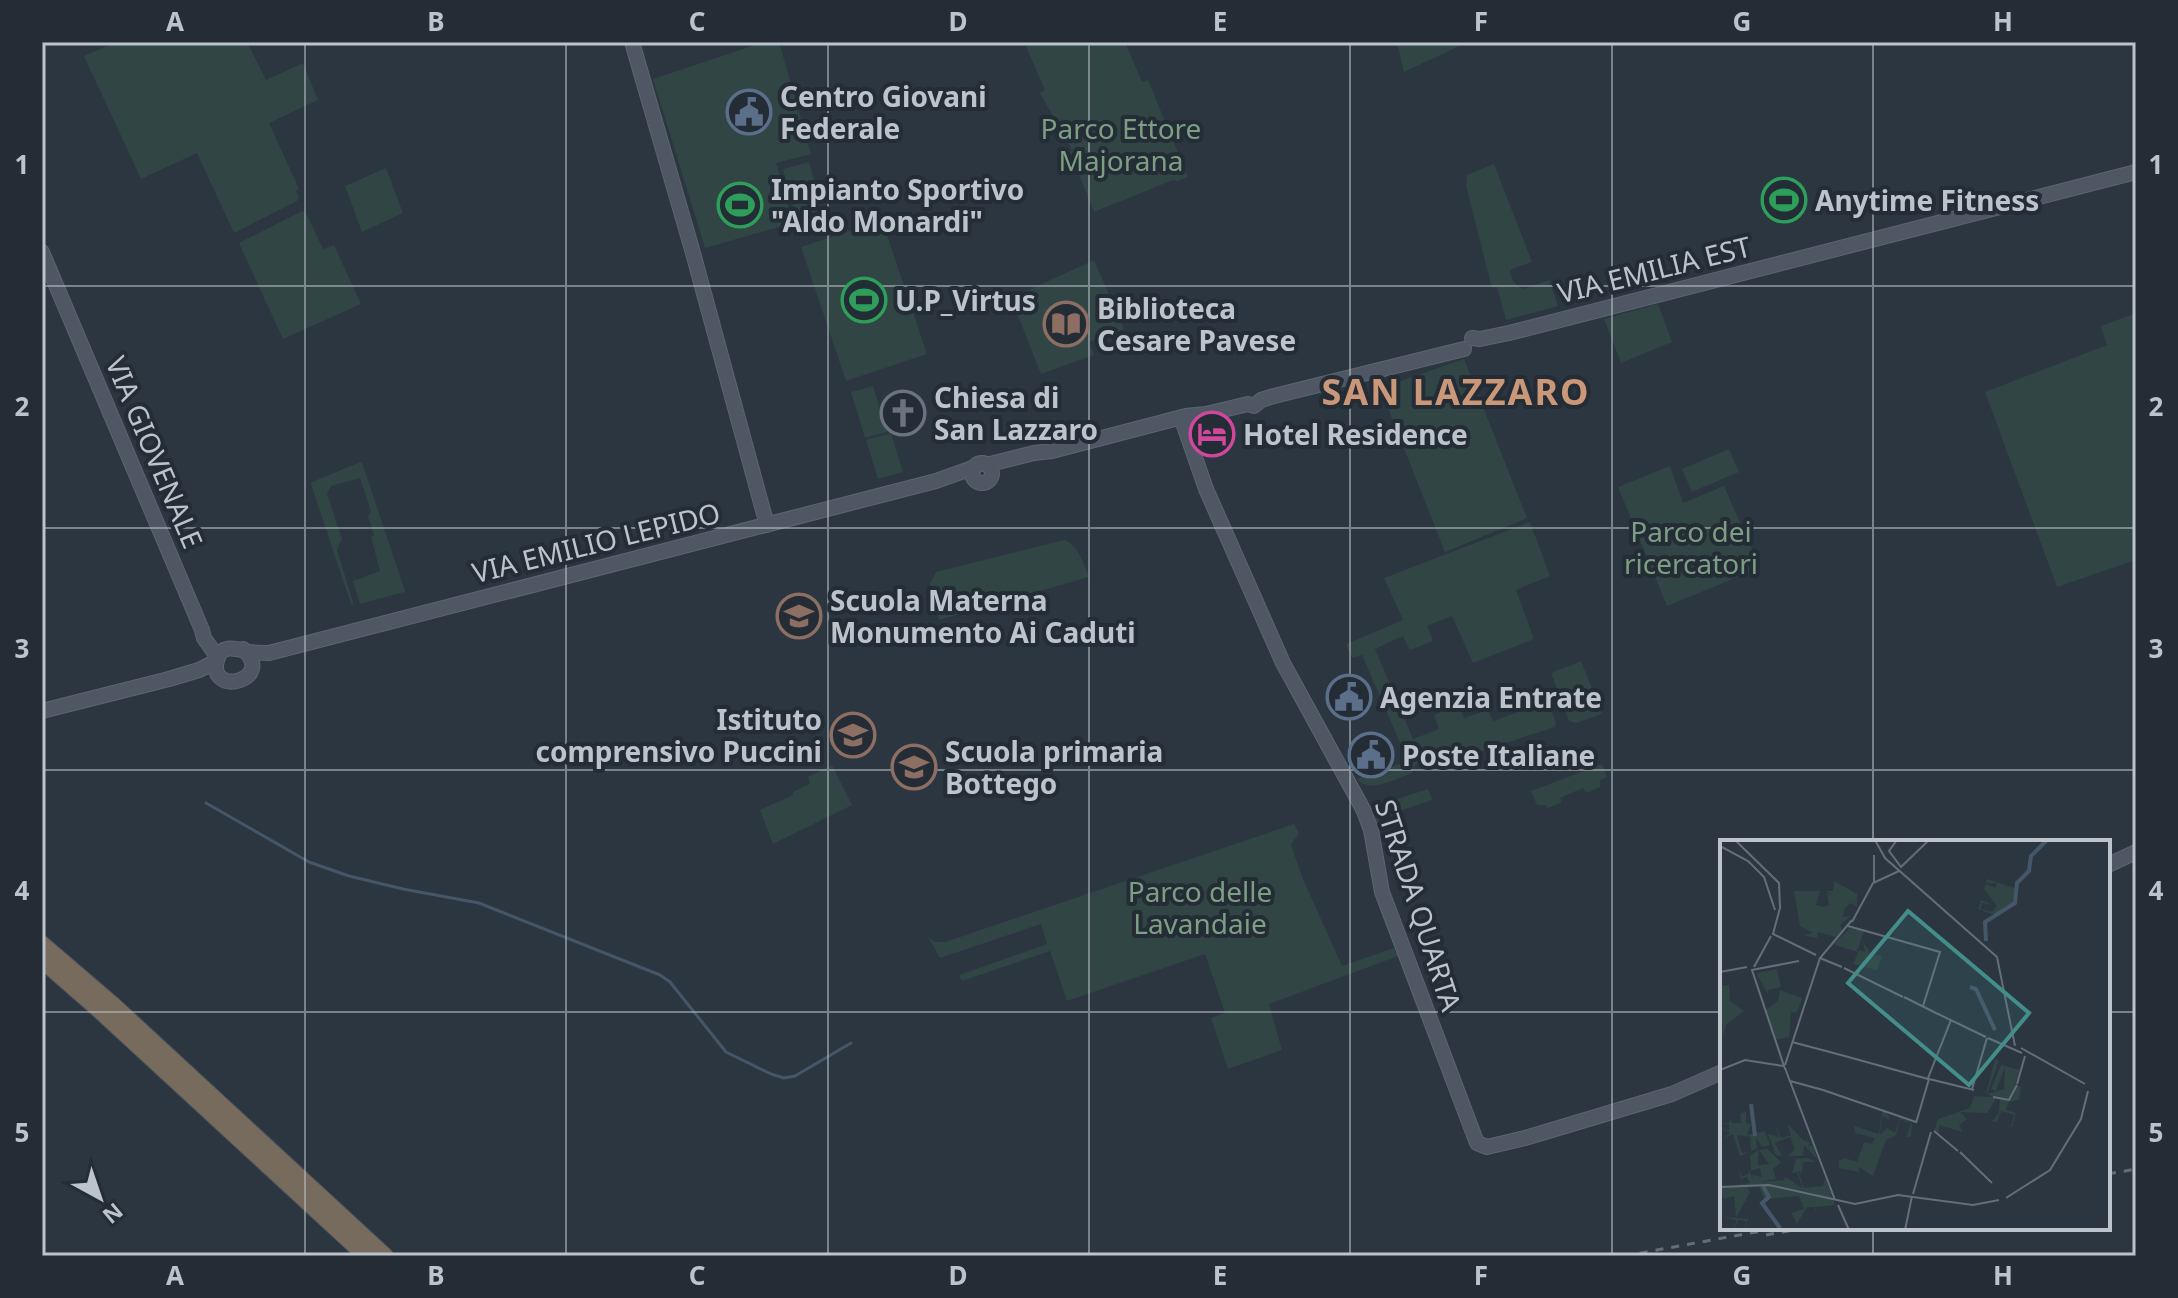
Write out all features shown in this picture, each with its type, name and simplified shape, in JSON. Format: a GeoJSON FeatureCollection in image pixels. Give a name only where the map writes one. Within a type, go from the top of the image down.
{"type":"FeatureCollection","features":[{"type":"Feature","properties":{"kind":"highway"},"geometry":{"type":"LineString","coordinates":[[42,944],[91,985],[188,1084],[366,1256]]}},
{"type":"Feature","properties":{"kind":"highway"},"geometry":{"type":"LineString","coordinates":[[42,960],[385,1256]]}},
{"type":"Feature","properties":{"kind":"main road"},"geometry":{"type":"LineString","coordinates":[[632,42],[767,525]]}},
{"type":"Feature","properties":{"kind":"main road","name":"VIA EMILIA EST"},"geometry":{"type":"LineString","coordinates":[[1183,417],[1207,408],[1252,399],[1453,344],[1509,333],[2136,172]]}},
{"type":"Feature","properties":{"kind":"main road","name":"VIA GIOVENALE"},"geometry":{"type":"LineString","coordinates":[[42,252],[204,638],[218,664]]}},
{"type":"Feature","properties":{"kind":"main road","name":"VIA EMILIO LEPIDO"},"geometry":{"type":"LineString","coordinates":[[269,653],[936,481],[998,471],[1052,451],[1183,417]]}},
{"type":"Feature","properties":{"kind":"main road","name":"STRADA QUARTA"},"geometry":{"type":"LineString","coordinates":[[1183,417],[1206,489],[1283,663],[1364,811],[1371,830],[1382,892],[1477,1143],[1487,1147],[1501,1144],[1664,1096],[1718,1074]]}},
{"type":"Feature","properties":{"kind":"main road"},"geometry":{"type":"LineString","coordinates":[[202,630],[215,641],[251,653],[269,653]]}},
{"type":"Feature","properties":{"kind":"main road"},"geometry":{"type":"LineString","coordinates":[[237,648],[250,657],[251,667],[248,676],[239,682],[228,682],[218,664],[221,653],[237,648]]}},
{"type":"Feature","properties":{"kind":"main road"},"geometry":{"type":"LineString","coordinates":[[251,667],[269,653]]}},
{"type":"Feature","properties":{"kind":"main road"},"geometry":{"type":"LineString","coordinates":[[42,711],[202,672],[218,664]]}},
{"type":"Feature","properties":{"kind":"main road"},"geometry":{"type":"LineString","coordinates":[[2110,864],[2136,852]]}},
{"type":"Feature","properties":{"kind":"green space"},"geometry":{"type":"Polygon","coordinates":[[[116,42],[247,42],[266,80],[303,63],[318,100],[269,123],[299,189],[296,191],[297,201],[234,233],[197,153],[141,179],[84,56],[116,42]]]}},
{"type":"Feature","properties":{"kind":"green space"},"geometry":{"type":"Polygon","coordinates":[[[764,42],[779,42],[811,154],[776,163],[793,223],[705,248],[653,79],[764,42]]]}},
{"type":"Feature","properties":{"kind":"green space","name":"Parco Ettore Majorana"},"geometry":{"type":"Polygon","coordinates":[[[1024,42],[1125,42],[1142,82],[1148,80],[1188,177],[1173,180],[1094,212],[1070,152],[1072,150],[1040,93],[1045,90],[1024,42]]]}},
{"type":"Feature","properties":{"kind":"green space"},"geometry":{"type":"Polygon","coordinates":[[[1397,42],[1468,42],[1404,72],[1397,42]]]}},
{"type":"Feature","properties":{"kind":"green space"},"geometry":{"type":"Polygon","coordinates":[[[809,162],[822,210],[796,217],[783,169],[809,162]]]}},
{"type":"Feature","properties":{"kind":"green space"},"geometry":{"type":"Polygon","coordinates":[[[1494,164],[1532,262],[1512,269],[1512,277],[1524,289],[1549,280],[1558,306],[1506,320],[1497,287],[1492,288],[1466,186],[1467,175],[1494,164]]]}},
{"type":"Feature","properties":{"kind":"green space"},"geometry":{"type":"Polygon","coordinates":[[[386,168],[403,213],[362,232],[345,186],[386,168]]]}},
{"type":"Feature","properties":{"kind":"green space"},"geometry":{"type":"Polygon","coordinates":[[[302,211],[306,213],[323,249],[334,245],[361,304],[283,339],[239,243],[302,211]]]}},
{"type":"Feature","properties":{"kind":"green space","name":"U.P_Virtus"},"geometry":{"type":"Polygon","coordinates":[[[882,220],[927,354],[846,381],[801,247],[882,220]]]}},
{"type":"Feature","properties":{"kind":"green space"},"geometry":{"type":"Polygon","coordinates":[[[1094,260],[1124,329],[1089,342],[1094,355],[1041,374],[1011,298],[1094,260]]]}},
{"type":"Feature","properties":{"kind":"green space"},"geometry":{"type":"Polygon","coordinates":[[[1658,304],[1672,342],[1621,363],[1604,319],[1658,304]]]}},
{"type":"Feature","properties":{"kind":"green space"},"geometry":{"type":"Polygon","coordinates":[[[2136,313],[2136,560],[2057,587],[1985,392],[2107,345],[2101,326],[2136,313]]]}},
{"type":"Feature","properties":{"kind":"green space"},"geometry":{"type":"Polygon","coordinates":[[[1464,359],[1527,518],[1445,552],[1380,388],[1464,359]]]}},
{"type":"Feature","properties":{"kind":"green space"},"geometry":{"type":"Polygon","coordinates":[[[873,386],[887,432],[865,438],[851,392],[873,386]]]}},
{"type":"Feature","properties":{"kind":"green space"},"geometry":{"type":"Polygon","coordinates":[[[891,433],[903,472],[878,479],[866,440],[891,433]]]}},
{"type":"Feature","properties":{"kind":"green space"},"geometry":{"type":"Polygon","coordinates":[[[1729,449],[1739,472],[1692,492],[1682,469],[1729,449]]]}},
{"type":"Feature","properties":{"kind":"green space"},"geometry":{"type":"Polygon","coordinates":[[[360,462],[405,591],[360,604],[353,581],[380,571],[368,517],[371,511],[360,478],[331,486],[327,494],[342,539],[337,550],[354,605],[351,604],[311,484],[360,462]]]}},
{"type":"Feature","properties":{"kind":"green space","name":"Parco dei ricercatori"},"geometry":{"type":"Polygon","coordinates":[[[1670,466],[1683,503],[1724,486],[1760,568],[1667,606],[1618,487],[1670,466]]]}},
{"type":"Feature","properties":{"kind":"green space"},"geometry":{"type":"Polygon","coordinates":[[[1530,522],[1550,576],[1516,590],[1534,639],[1473,663],[1452,616],[1427,626],[1433,641],[1410,650],[1403,636],[1375,649],[1413,739],[1439,729],[1434,715],[1459,705],[1464,718],[1488,710],[1493,721],[1548,701],[1555,727],[1426,769],[1419,764],[1414,766],[1412,773],[1383,784],[1362,783],[1357,779],[1408,761],[1362,655],[1352,658],[1346,644],[1403,620],[1384,578],[1530,522]]]}},
{"type":"Feature","properties":{"kind":"green space"},"geometry":{"type":"Polygon","coordinates":[[[1064,540],[1077,550],[1089,577],[939,620],[930,583],[936,572],[1064,540]]]}},
{"type":"Feature","properties":{"kind":"green space"},"geometry":{"type":"Polygon","coordinates":[[[1581,661],[1602,714],[1576,723],[1569,721],[1551,673],[1581,661]]]}},
{"type":"Feature","properties":{"kind":"green space"},"geometry":{"type":"Polygon","coordinates":[[[1602,764],[1607,777],[1600,780],[1600,787],[1586,793],[1583,788],[1560,798],[1562,802],[1548,808],[1537,805],[1531,791],[1602,764]]]}},
{"type":"Feature","properties":{"kind":"green space"},"geometry":{"type":"Polygon","coordinates":[[[832,765],[852,805],[773,844],[760,810],[793,795],[793,792],[810,784],[808,777],[832,765]]]}},
{"type":"Feature","properties":{"kind":"green space"},"geometry":{"type":"Polygon","coordinates":[[[1428,789],[1432,800],[1381,817],[1377,824],[1372,810],[1375,806],[1428,789]]]}},
{"type":"Feature","properties":{"kind":"green space","name":"Parco delle Lavandaie"},"geometry":{"type":"Polygon","coordinates":[[[1294,824],[1299,833],[1291,845],[1342,966],[1394,948],[1398,956],[1269,1004],[1282,1050],[1228,1069],[1211,1018],[1225,1013],[1205,954],[1067,1001],[1050,951],[962,981],[959,975],[1047,944],[1041,924],[940,958],[927,935],[934,942],[945,942],[1294,824]]]}},
{"type":"Feature","properties":{"kind":"waterway"},"geometry":{"type":"LineString","coordinates":[[206,803],[309,862],[349,876],[479,903],[660,975],[670,982],[726,1052],[771,1074],[784,1078],[795,1076],[851,1043]]}},
{"type":"Feature","properties":{"kind":"railway"},"geometry":{"type":"LineString","coordinates":[[2110,1174],[2136,1169]]}},
{"type":"Feature","properties":{"kind":"railway"},"geometry":{"type":"LineString","coordinates":[[1624,1256],[1767,1230]]}},
{"type":"Feature","properties":{"kind":"railway"},"geometry":{"type":"LineString","coordinates":[[1766,1235],[1794,1230]]}},
{"type":"Feature","properties":{"kind":"place","name":"Centro Giovani Federale"},"geometry":{"type":"Point","coordinates":[749,112]}},
{"type":"Feature","properties":{"kind":"place","name":"Anytime Fitness"},"geometry":{"type":"Point","coordinates":[1784,200]}},
{"type":"Feature","properties":{"kind":"place","name":"Impianto Sportivo \"Aldo Monardi\""},"geometry":{"type":"Point","coordinates":[740,205]}},
{"type":"Feature","properties":{"kind":"place","name":"U.P_Virtus"},"geometry":{"type":"Point","coordinates":[864,300]}},
{"type":"Feature","properties":{"kind":"place","name":"Biblioteca Cesare Pavese"},"geometry":{"type":"Point","coordinates":[1066,324]}},
{"type":"Feature","properties":{"kind":"place","name":"Chiesa di San Lazzaro"},"geometry":{"type":"Point","coordinates":[903,413]}},
{"type":"Feature","properties":{"kind":"place","name":"Hotel Residence"},"geometry":{"type":"Point","coordinates":[1212,434]}},
{"type":"Feature","properties":{"kind":"place","name":"Scuola Materna Monumento Ai Caduti"},"geometry":{"type":"Point","coordinates":[799,616]}},
{"type":"Feature","properties":{"kind":"place","name":"Agenzia Entrate"},"geometry":{"type":"Point","coordinates":[1349,697]}},
{"type":"Feature","properties":{"kind":"place","name":"Istituto comprensivo Puccini"},"geometry":{"type":"Point","coordinates":[853,735]}},
{"type":"Feature","properties":{"kind":"place","name":"Poste Italiane"},"geometry":{"type":"Point","coordinates":[1371,755]}},
{"type":"Feature","properties":{"kind":"place","name":"Scuola primaria Bottego"},"geometry":{"type":"Point","coordinates":[914,767]}},
{"type":"Feature","properties":{"kind":"district","name":"SAN LAZZARO"},"geometry":{"type":"Point","coordinates":[1456,391]}}]}
